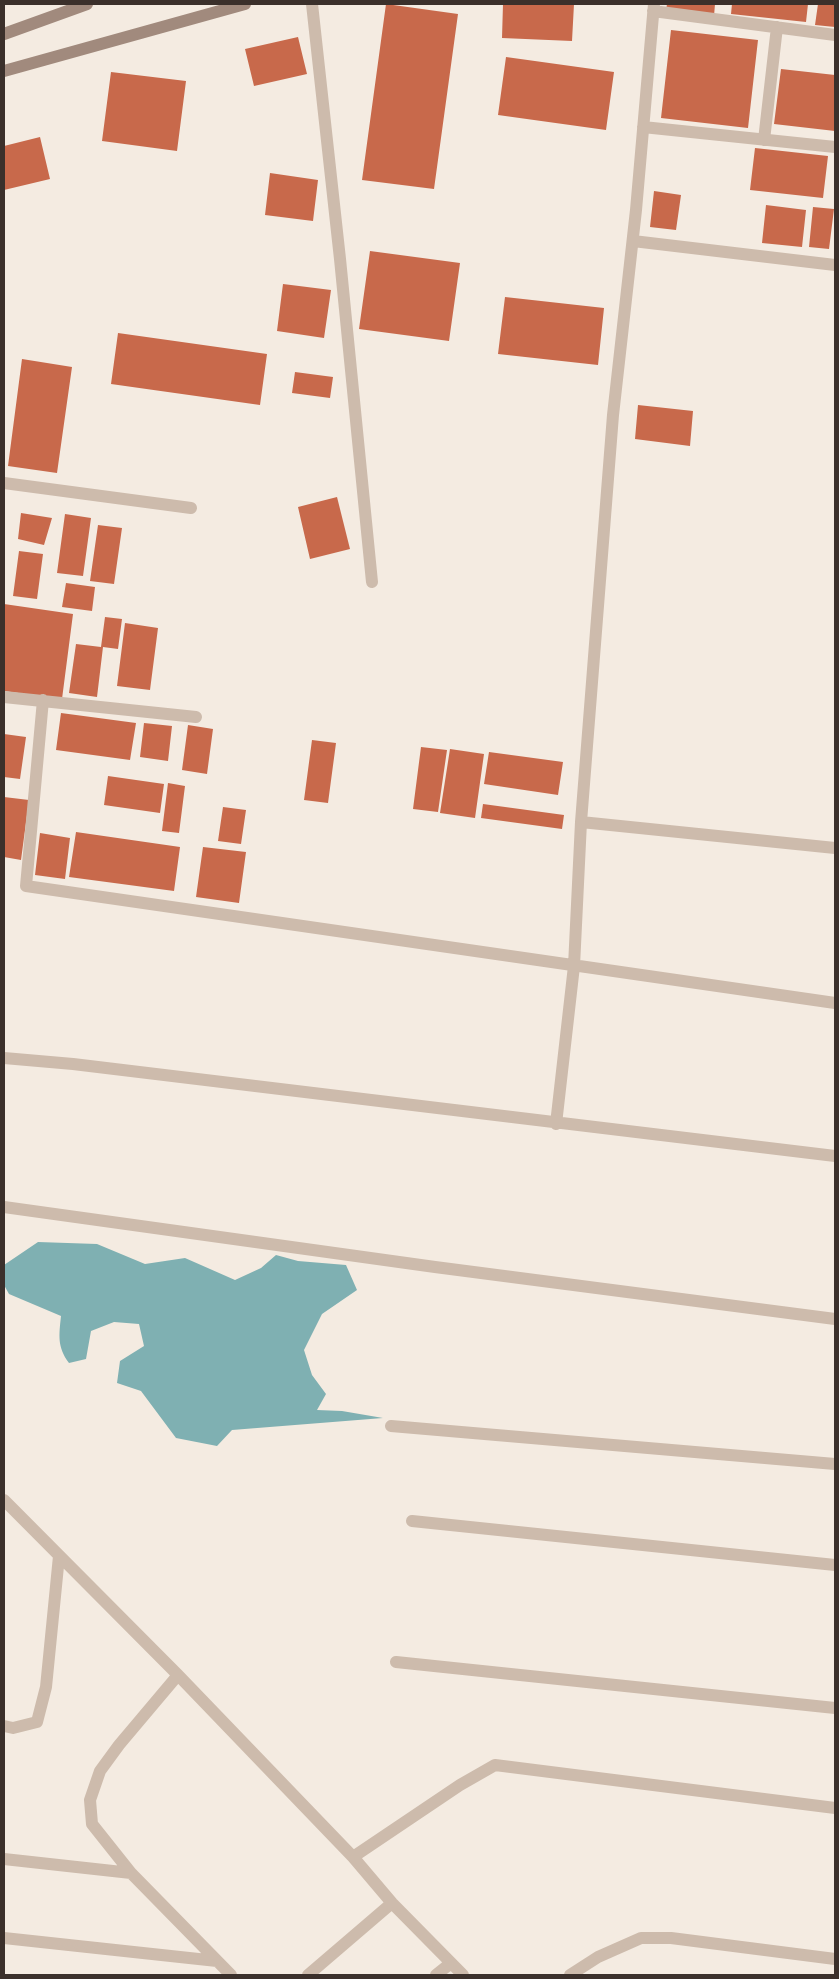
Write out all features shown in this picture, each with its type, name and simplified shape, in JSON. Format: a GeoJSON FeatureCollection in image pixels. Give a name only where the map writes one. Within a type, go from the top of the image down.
{"type":"FeatureCollection","features":[{"type":"Feature","properties":{"kind":"street"},"geometry":{"type":"LineString","coordinates":[[4,34],[87,4]]}},
{"type":"Feature","properties":{"kind":"street"},"geometry":{"type":"LineString","coordinates":[[4,71],[245,4]]}},
{"type":"Feature","properties":{"kind":"street"},"geometry":{"type":"LineString","coordinates":[[312,4],[340,259],[372,582]]}},
{"type":"Feature","properties":{"kind":"street"},"geometry":{"type":"LineString","coordinates":[[556,1124],[574,966],[581,822],[612,425],[633,241],[653,7],[835,35]]}},
{"type":"Feature","properties":{"kind":"street"},"geometry":{"type":"LineString","coordinates":[[764,140],[777,27]]}},
{"type":"Feature","properties":{"kind":"street"},"geometry":{"type":"LineString","coordinates":[[643,128],[835,147]]}},
{"type":"Feature","properties":{"kind":"street"},"geometry":{"type":"LineString","coordinates":[[633,241],[835,265]]}},
{"type":"Feature","properties":{"kind":"street"},"geometry":{"type":"LineString","coordinates":[[4,483],[191,508]]}},
{"type":"Feature","properties":{"kind":"street"},"geometry":{"type":"LineString","coordinates":[[4,697],[196,717]]}},
{"type":"Feature","properties":{"kind":"street"},"geometry":{"type":"LineString","coordinates":[[43,700],[26,886],[835,1004]]}},
{"type":"Feature","properties":{"kind":"street"},"geometry":{"type":"LineString","coordinates":[[581,822],[835,848]]}},
{"type":"Feature","properties":{"kind":"street"},"geometry":{"type":"LineString","coordinates":[[4,1058],[72,1064],[556,1124],[835,1156]]}},
{"type":"Feature","properties":{"kind":"street"},"geometry":{"type":"LineString","coordinates":[[4,1207],[434,1267],[835,1318]]}},
{"type":"Feature","properties":{"kind":"street"},"geometry":{"type":"LineString","coordinates":[[391,1426],[835,1464]]}},
{"type":"Feature","properties":{"kind":"street"},"geometry":{"type":"LineString","coordinates":[[4,1500],[178,1675],[353,1857],[392,1903],[463,1975]]}},
{"type":"Feature","properties":{"kind":"street"},"geometry":{"type":"LineString","coordinates":[[412,1521],[835,1565]]}},
{"type":"Feature","properties":{"kind":"street"},"geometry":{"type":"LineString","coordinates":[[4,1726],[12,1728],[37,1722],[46,1687],[59,1556]]}},
{"type":"Feature","properties":{"kind":"street"},"geometry":{"type":"LineString","coordinates":[[396,1662],[835,1708]]}},
{"type":"Feature","properties":{"kind":"street"},"geometry":{"type":"LineString","coordinates":[[178,1675],[119,1745],[100,1772],[90,1800],[92,1824],[131,1873],[231,1975]]}},
{"type":"Feature","properties":{"kind":"street"},"geometry":{"type":"LineString","coordinates":[[353,1857],[460,1785],[495,1765],[835,1808]]}},
{"type":"Feature","properties":{"kind":"street"},"geometry":{"type":"LineString","coordinates":[[4,1858],[131,1873]]}},
{"type":"Feature","properties":{"kind":"street"},"geometry":{"type":"LineString","coordinates":[[308,1975],[392,1903]]}},
{"type":"Feature","properties":{"kind":"street"},"geometry":{"type":"LineString","coordinates":[[4,1938],[217,1962]]}},
{"type":"Feature","properties":{"kind":"street"},"geometry":{"type":"LineString","coordinates":[[570,1975],[598,1956],[641,1938],[671,1938],[835,1959]]}},
{"type":"Feature","properties":{"kind":"street"},"geometry":{"type":"LineString","coordinates":[[436,1975],[451,1962]]}},
{"type":"Feature","properties":{"kind":"water"},"geometry":{"type":"Polygon","coordinates":[[[38,1242],[97,1244],[145,1264],[185,1258],[235,1280],[261,1268],[276,1255],[298,1261],[346,1265],[357,1290],[322,1314],[304,1350],[312,1375],[326,1394],[317,1410],[342,1411],[383,1418],[232,1430],[217,1446],[176,1438],[141,1391],[117,1383],[120,1361],[144,1346],[139,1324],[114,1322],[91,1331],[86,1359],[69,1363],[62,1352],[59,1335],[61,1316],[9,1294],[4,1285],[4,1265],[38,1242]]]}},
{"type":"Feature","properties":{"kind":"building"},"geometry":{"type":"Polygon","coordinates":[[[386,4],[458,14],[434,189],[362,180],[386,4]]]}},
{"type":"Feature","properties":{"kind":"building"},"geometry":{"type":"Polygon","coordinates":[[[503,4],[574,4],[572,41],[502,38],[503,4]]]}},
{"type":"Feature","properties":{"kind":"building"},"geometry":{"type":"Polygon","coordinates":[[[667,4],[715,4],[714,16],[666,10],[667,4]]]}},
{"type":"Feature","properties":{"kind":"building"},"geometry":{"type":"Polygon","coordinates":[[[732,4],[808,4],[806,22],[731,14],[732,4]]]}},
{"type":"Feature","properties":{"kind":"building"},"geometry":{"type":"Polygon","coordinates":[[[818,4],[835,4],[835,27],[815,25],[818,4]]]}},
{"type":"Feature","properties":{"kind":"building"},"geometry":{"type":"Polygon","coordinates":[[[671,30],[758,40],[748,128],[661,118],[671,30]]]}},
{"type":"Feature","properties":{"kind":"building"},"geometry":{"type":"Polygon","coordinates":[[[298,37],[307,74],[254,86],[245,49],[298,37]]]}},
{"type":"Feature","properties":{"kind":"building"},"geometry":{"type":"Polygon","coordinates":[[[506,57],[614,72],[606,130],[498,115],[506,57]]]}},
{"type":"Feature","properties":{"kind":"building"},"geometry":{"type":"Polygon","coordinates":[[[781,69],[835,75],[835,131],[774,124],[781,69]]]}},
{"type":"Feature","properties":{"kind":"building"},"geometry":{"type":"Polygon","coordinates":[[[111,72],[186,81],[177,151],[102,141],[111,72]]]}},
{"type":"Feature","properties":{"kind":"building"},"geometry":{"type":"Polygon","coordinates":[[[40,137],[50,179],[4,190],[4,146],[40,137]]]}},
{"type":"Feature","properties":{"kind":"building"},"geometry":{"type":"Polygon","coordinates":[[[755,148],[828,156],[823,198],[750,190],[755,148]]]}},
{"type":"Feature","properties":{"kind":"building"},"geometry":{"type":"Polygon","coordinates":[[[270,173],[318,180],[313,221],[265,215],[270,173]]]}},
{"type":"Feature","properties":{"kind":"building"},"geometry":{"type":"Polygon","coordinates":[[[654,191],[681,195],[676,230],[650,227],[654,191]]]}},
{"type":"Feature","properties":{"kind":"building"},"geometry":{"type":"Polygon","coordinates":[[[766,205],[806,210],[802,247],[762,243],[766,205]]]}},
{"type":"Feature","properties":{"kind":"building"},"geometry":{"type":"Polygon","coordinates":[[[813,207],[834,209],[829,249],[809,247],[813,207]]]}},
{"type":"Feature","properties":{"kind":"building"},"geometry":{"type":"Polygon","coordinates":[[[370,251],[460,263],[449,341],[359,329],[370,251]]]}},
{"type":"Feature","properties":{"kind":"building"},"geometry":{"type":"Polygon","coordinates":[[[283,284],[331,290],[324,338],[277,331],[283,284]]]}},
{"type":"Feature","properties":{"kind":"building"},"geometry":{"type":"Polygon","coordinates":[[[505,297],[604,308],[598,365],[498,354],[505,297]]]}},
{"type":"Feature","properties":{"kind":"building"},"geometry":{"type":"Polygon","coordinates":[[[118,333],[267,354],[260,405],[111,384],[118,333]]]}},
{"type":"Feature","properties":{"kind":"building"},"geometry":{"type":"Polygon","coordinates":[[[22,359],[72,367],[57,473],[8,466],[22,359]]]}},
{"type":"Feature","properties":{"kind":"building"},"geometry":{"type":"Polygon","coordinates":[[[295,372],[333,377],[330,398],[292,393],[295,372]]]}},
{"type":"Feature","properties":{"kind":"building"},"geometry":{"type":"Polygon","coordinates":[[[638,405],[693,411],[690,446],[635,439],[638,405]]]}},
{"type":"Feature","properties":{"kind":"building"},"geometry":{"type":"Polygon","coordinates":[[[337,497],[350,549],[310,559],[298,507],[337,497]]]}},
{"type":"Feature","properties":{"kind":"building"},"geometry":{"type":"Polygon","coordinates":[[[21,513],[52,518],[44,545],[18,539],[21,513]]]}},
{"type":"Feature","properties":{"kind":"building"},"geometry":{"type":"Polygon","coordinates":[[[65,514],[91,518],[83,576],[57,573],[65,514]]]}},
{"type":"Feature","properties":{"kind":"building"},"geometry":{"type":"Polygon","coordinates":[[[98,525],[122,528],[114,584],[90,581],[98,525]]]}},
{"type":"Feature","properties":{"kind":"building"},"geometry":{"type":"Polygon","coordinates":[[[19,551],[43,554],[37,599],[13,596],[19,551]]]}},
{"type":"Feature","properties":{"kind":"building"},"geometry":{"type":"Polygon","coordinates":[[[66,583],[95,587],[92,611],[62,607],[66,583]]]}},
{"type":"Feature","properties":{"kind":"building"},"geometry":{"type":"Polygon","coordinates":[[[4,604],[73,614],[62,699],[4,691],[4,604]]]}},
{"type":"Feature","properties":{"kind":"building"},"geometry":{"type":"Polygon","coordinates":[[[105,617],[122,619],[118,649],[103,647],[97,697],[69,693],[76,644],[101,647],[105,617]]]}},
{"type":"Feature","properties":{"kind":"building"},"geometry":{"type":"Polygon","coordinates":[[[125,623],[158,628],[150,690],[117,686],[125,623]]]}},
{"type":"Feature","properties":{"kind":"building"},"geometry":{"type":"Polygon","coordinates":[[[61,713],[136,723],[130,760],[56,750],[61,713]]]}},
{"type":"Feature","properties":{"kind":"building"},"geometry":{"type":"Polygon","coordinates":[[[144,723],[172,726],[168,761],[140,757],[144,723]]]}},
{"type":"Feature","properties":{"kind":"building"},"geometry":{"type":"Polygon","coordinates":[[[188,725],[213,729],[207,774],[182,770],[188,725]]]}},
{"type":"Feature","properties":{"kind":"building"},"geometry":{"type":"Polygon","coordinates":[[[4,734],[26,737],[20,779],[4,777],[4,734]]]}},
{"type":"Feature","properties":{"kind":"building"},"geometry":{"type":"Polygon","coordinates":[[[312,740],[336,743],[328,803],[304,800],[312,740]]]}},
{"type":"Feature","properties":{"kind":"building"},"geometry":{"type":"Polygon","coordinates":[[[421,747],[447,750],[438,812],[413,809],[421,747]]]}},
{"type":"Feature","properties":{"kind":"building"},"geometry":{"type":"Polygon","coordinates":[[[450,749],[484,754],[475,818],[440,813],[450,749]]]}},
{"type":"Feature","properties":{"kind":"building"},"geometry":{"type":"Polygon","coordinates":[[[489,752],[563,762],[558,795],[484,784],[489,752]]]}},
{"type":"Feature","properties":{"kind":"building"},"geometry":{"type":"Polygon","coordinates":[[[108,776],[164,784],[160,813],[104,805],[108,776]]]}},
{"type":"Feature","properties":{"kind":"building"},"geometry":{"type":"Polygon","coordinates":[[[168,783],[185,786],[179,833],[162,831],[168,783]]]}},
{"type":"Feature","properties":{"kind":"building"},"geometry":{"type":"Polygon","coordinates":[[[4,797],[29,800],[21,860],[4,857],[4,797]]]}},
{"type":"Feature","properties":{"kind":"building"},"geometry":{"type":"Polygon","coordinates":[[[483,804],[564,815],[562,829],[481,818],[483,804]]]}},
{"type":"Feature","properties":{"kind":"building"},"geometry":{"type":"Polygon","coordinates":[[[223,807],[246,810],[241,844],[218,841],[223,807]]]}},
{"type":"Feature","properties":{"kind":"building"},"geometry":{"type":"Polygon","coordinates":[[[76,832],[180,847],[174,891],[69,877],[76,832]]]}},
{"type":"Feature","properties":{"kind":"building"},"geometry":{"type":"Polygon","coordinates":[[[40,833],[70,838],[65,879],[35,875],[40,833]]]}},
{"type":"Feature","properties":{"kind":"building"},"geometry":{"type":"Polygon","coordinates":[[[203,847],[246,852],[239,903],[196,897],[203,847]]]}}]}
